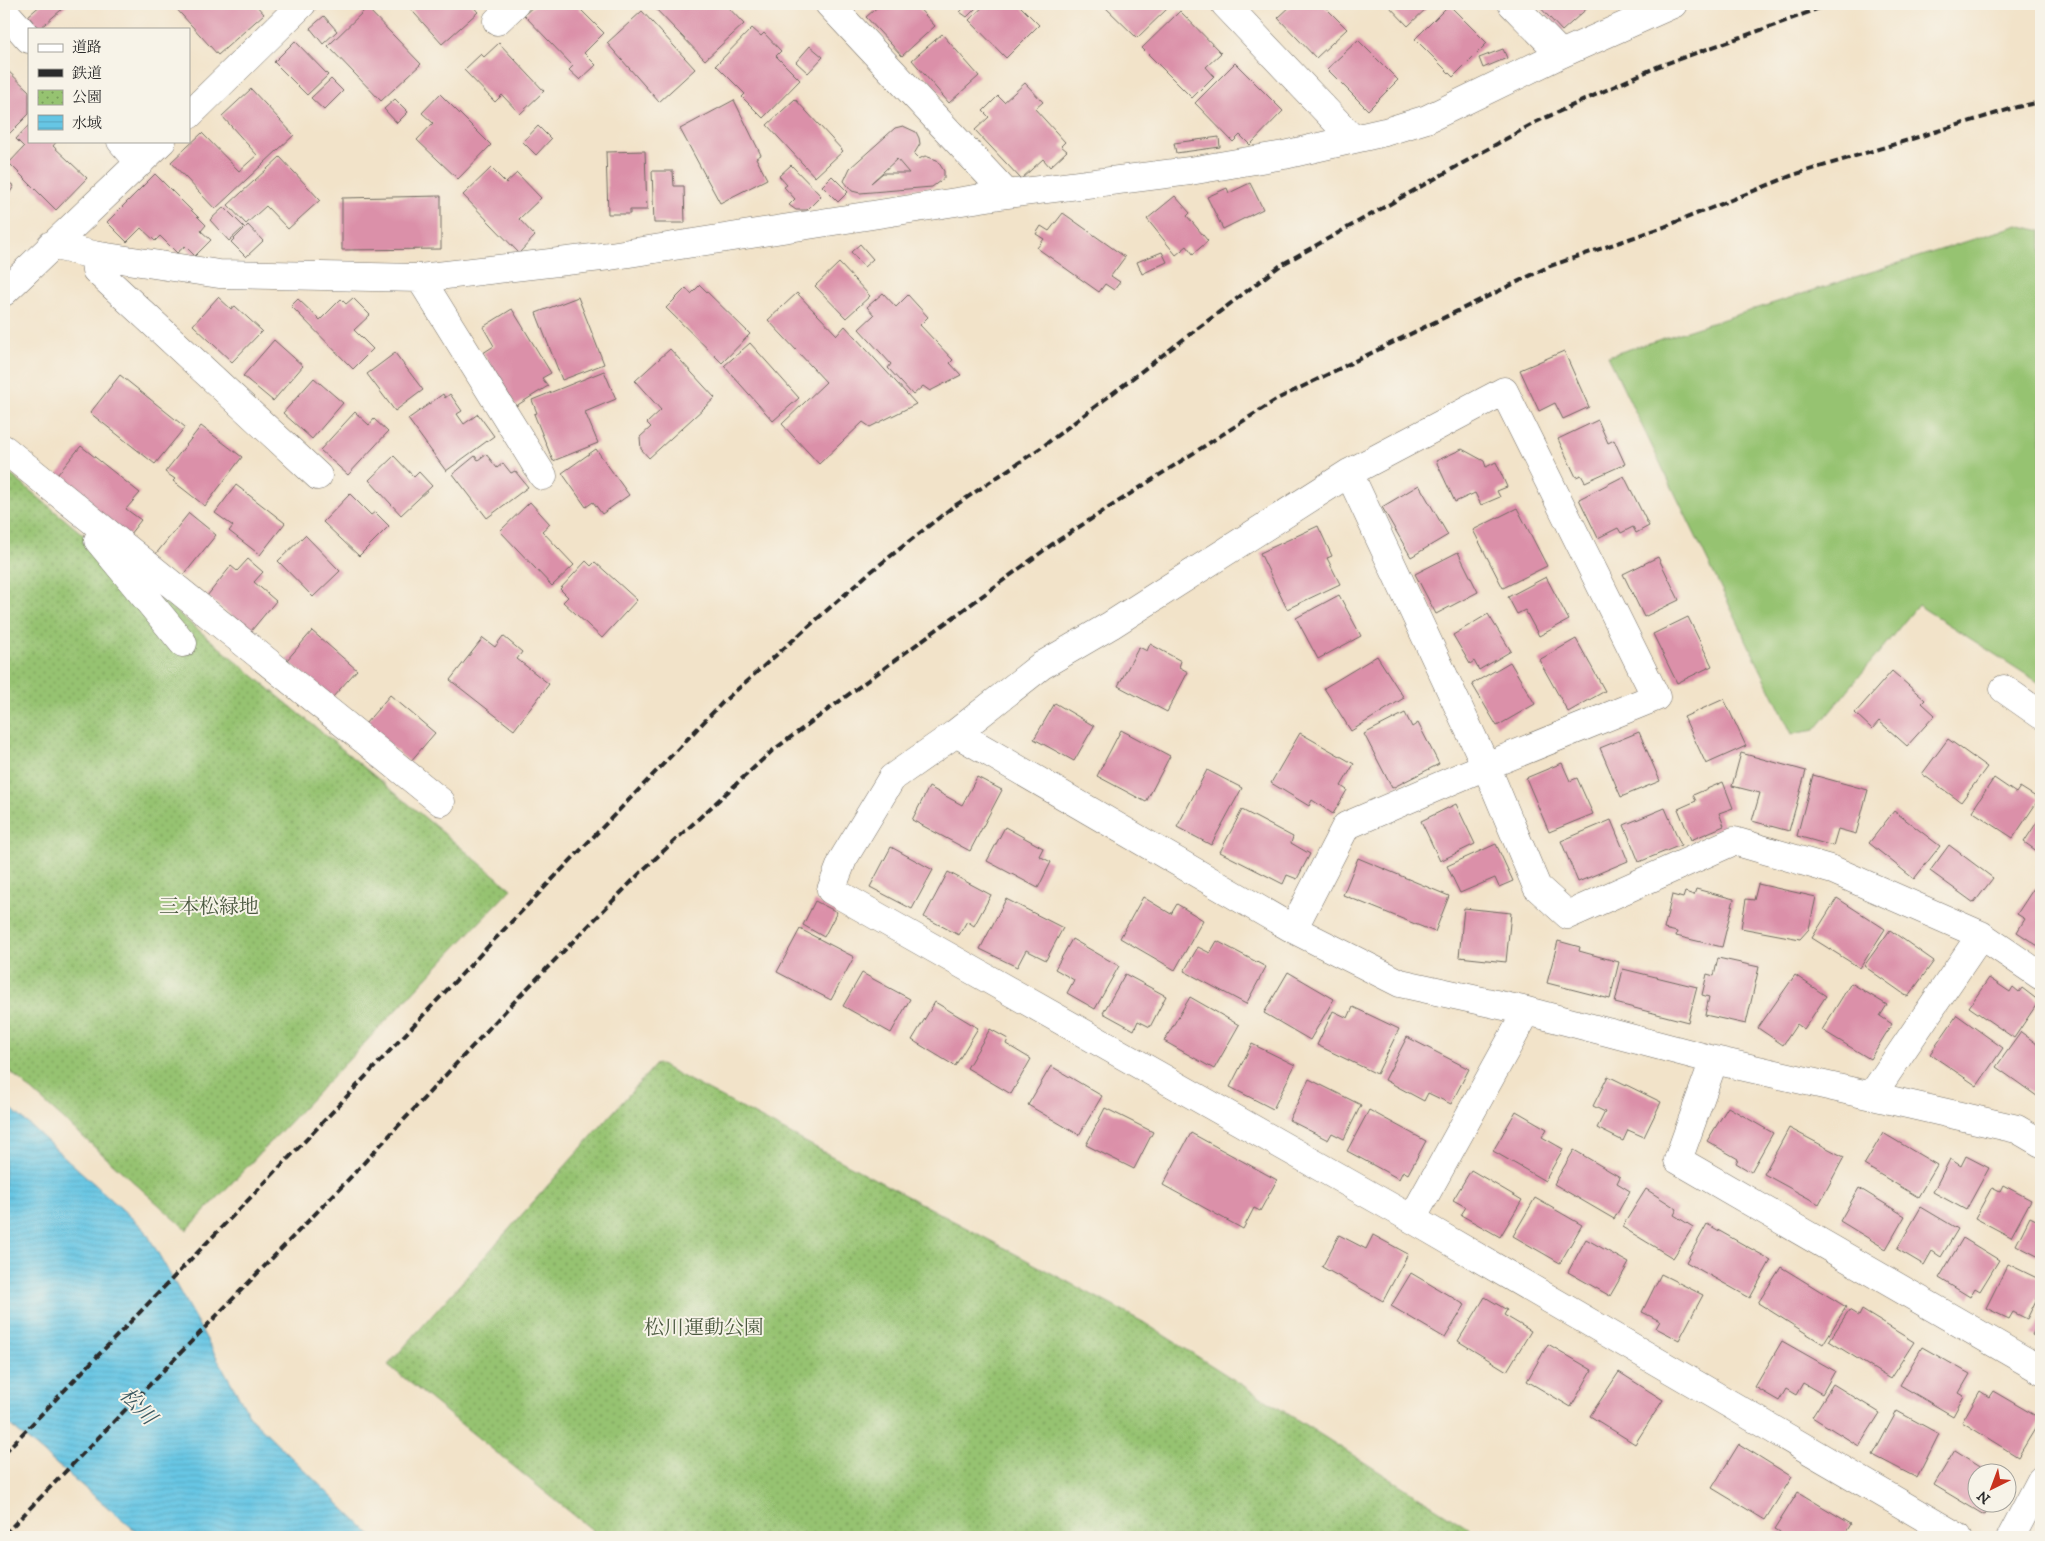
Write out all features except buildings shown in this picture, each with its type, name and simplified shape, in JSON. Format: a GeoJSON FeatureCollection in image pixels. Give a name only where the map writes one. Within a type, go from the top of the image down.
{"type":"FeatureCollection","features":[{"type":"Feature","properties":{"kind":"street"},"geometry":{"type":"LineString","coordinates":[[190,114],[302,4]]}},
{"type":"Feature","properties":{"kind":"street"},"geometry":{"type":"LineString","coordinates":[[831,4],[1007,194]]}},
{"type":"Feature","properties":{"kind":"street"},"geometry":{"type":"LineString","coordinates":[[1225,4],[1353,139]]}},
{"type":"Feature","properties":{"kind":"street"},"geometry":{"type":"LineString","coordinates":[[1512,4],[1561,54]]}},
{"type":"Feature","properties":{"kind":"street"},"geometry":{"type":"LineString","coordinates":[[51,245],[94,255],[219,274],[420,278],[610,256],[1007,194],[1190,171],[1284,155],[1385,132],[1427,119],[1561,54],[1673,4]]}},
{"type":"Feature","properties":{"kind":"street"},"geometry":{"type":"LineString","coordinates":[[4,11],[28,38]]}},
{"type":"Feature","properties":{"kind":"street"},"geometry":{"type":"LineString","coordinates":[[121,142],[140,163]]}},
{"type":"Feature","properties":{"kind":"street"},"geometry":{"type":"LineString","coordinates":[[4,292],[51,245],[161,142]]}},
{"type":"Feature","properties":{"kind":"street"},"geometry":{"type":"LineString","coordinates":[[94,255],[96,270],[318,476]]}},
{"type":"Feature","properties":{"kind":"street"},"geometry":{"type":"LineString","coordinates":[[420,278],[544,476]]}},
{"type":"Feature","properties":{"kind":"street"},"geometry":{"type":"LineString","coordinates":[[1293,929],[1346,826],[1486,766],[1656,697],[1504,391],[1349,473],[1111,625],[1041,666],[956,733],[892,778],[843,859],[831,890],[1412,1219],[1958,1537]]}},
{"type":"Feature","properties":{"kind":"street"},"geometry":{"type":"LineString","coordinates":[[4,449],[441,802]]}},
{"type":"Feature","properties":{"kind":"street"},"geometry":{"type":"LineString","coordinates":[[1349,473],[1486,766],[1537,887],[1568,914],[1734,841],[1833,870],[1981,935],[2041,976]]}},
{"type":"Feature","properties":{"kind":"street"},"geometry":{"type":"LineString","coordinates":[[60,495],[183,643]]}},
{"type":"Feature","properties":{"kind":"street"},"geometry":{"type":"LineString","coordinates":[[2004,689],[2041,715]]}},
{"type":"Feature","properties":{"kind":"street"},"geometry":{"type":"LineString","coordinates":[[956,733],[1293,929],[1400,983],[1527,1011],[1714,1060],[2017,1129],[2041,1143]]}},
{"type":"Feature","properties":{"kind":"street"},"geometry":{"type":"LineString","coordinates":[[1872,1095],[1981,935]]}},
{"type":"Feature","properties":{"kind":"street"},"geometry":{"type":"LineString","coordinates":[[1412,1219],[1527,1011]]}},
{"type":"Feature","properties":{"kind":"street"},"geometry":{"type":"LineString","coordinates":[[1714,1060],[1678,1160],[2041,1370]]}},
{"type":"Feature","properties":{"kind":"street"},"geometry":{"type":"LineString","coordinates":[[2011,1537],[2041,1480]]}},
{"type":"Feature","properties":{"kind":"green space"},"geometry":{"type":"Polygon","coordinates":[[[2018,225],[2041,231],[2041,684],[1918,605],[1815,730],[1792,734],[1608,356],[2018,225]]]}},
{"type":"Feature","properties":{"kind":"green space","name":"三本松緑地"},"geometry":{"type":"Polygon","coordinates":[[[4,469],[511,889],[187,1230],[4,1066],[4,469]]]}},
{"type":"Feature","properties":{"kind":"green space","name":"松川運動公園"},"geometry":{"type":"Polygon","coordinates":[[[657,1063],[1143,1322],[1482,1537],[601,1537],[388,1365],[657,1063]]]}},
{"type":"Feature","properties":{"kind":"water","name":"松川"},"geometry":{"type":"Polygon","coordinates":[[[4,1102],[145,1230],[251,1418],[373,1537],[143,1537],[4,1420],[4,1102]]]}},
{"type":"Feature","properties":{"kind":"railway"},"geometry":{"type":"LineString","coordinates":[[4,1453],[304,1142],[494,940],[723,702],[868,574],[950,509],[1042,447],[1281,265],[1536,122],[1659,66],[1830,4]]}},
{"type":"Feature","properties":{"kind":"railway"},"geometry":{"type":"LineString","coordinates":[[4,1535],[346,1182],[509,1007],[644,869],[772,751],[1054,543],[1279,398],[1550,266],[1664,227],[1793,175],[2017,107],[2041,102]]}}]}
